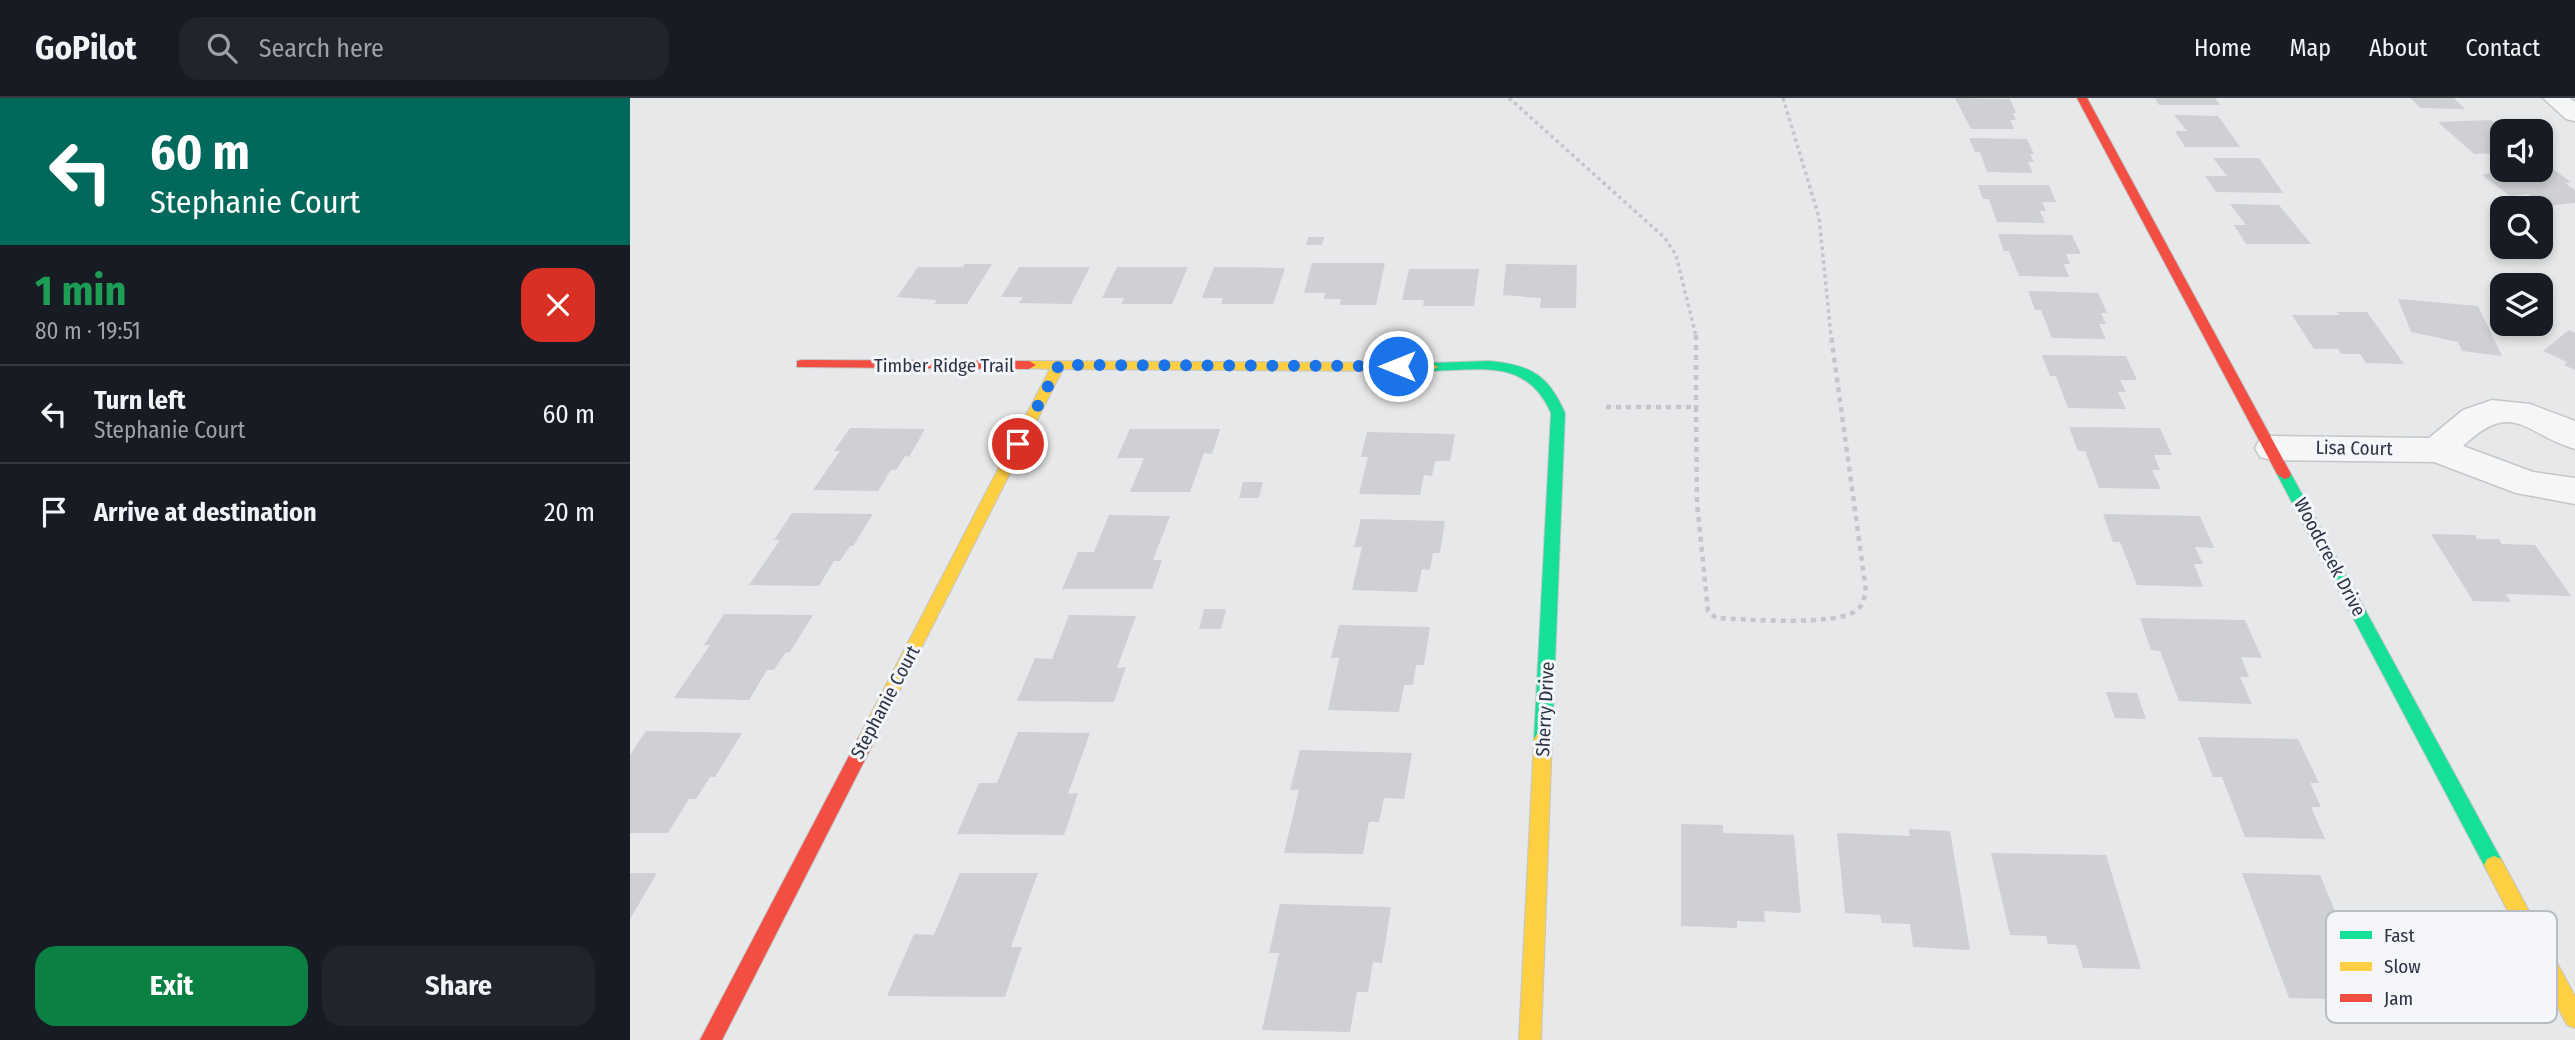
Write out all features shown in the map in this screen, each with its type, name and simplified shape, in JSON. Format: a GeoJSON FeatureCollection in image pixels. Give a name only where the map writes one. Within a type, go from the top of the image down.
{"type":"FeatureCollection","features":[{"type":"Feature","properties":{"kind":"street","name":"Woodcreek Drive"},"geometry":{"type":"LineString","coordinates":[[2082,98],[2272,447],[2519,911]]}},
{"type":"Feature","properties":{"kind":"street"},"geometry":{"type":"LineString","coordinates":[[2555,98],[2575,114]]}},
{"type":"Feature","properties":{"kind":"street","name":"Timber Ridge Trail"},"geometry":{"type":"LineString","coordinates":[[802,364],[1504,367],[1527,372],[1545,381]]}},
{"type":"Feature","properties":{"kind":"street","name":"Stephanie Court"},"geometry":{"type":"LineString","coordinates":[[711,1040],[1059,365]]}},
{"type":"Feature","properties":{"kind":"street","name":"Sherry Drive"},"geometry":{"type":"LineString","coordinates":[[1530,1040],[1558,413],[1554,395],[1545,381]]}},
{"type":"Feature","properties":{"kind":"street"},"geometry":{"type":"LineString","coordinates":[[2437,450],[2482,414],[2502,412],[2547,422],[2575,437]]}},
{"type":"Feature","properties":{"kind":"street","name":"Lisa Court"},"geometry":{"type":"LineString","coordinates":[[2272,447],[2437,450],[2529,484],[2575,491]]}},
{"type":"Feature","properties":{"kind":"street","name":"Woodcreek Drive"},"geometry":{"type":"LineString","coordinates":[[2557,983],[2575,1017]]}},
{"type":"Feature","properties":{"kind":"path"},"geometry":{"type":"LineString","coordinates":[[1509,98],[1639,213],[1665,238],[1676,255],[1698,344],[1697,503],[1708,611],[1716,618],[1832,617],[1851,614],[1860,609],[1866,591],[1835,380],[1819,217],[1783,98]]}},
{"type":"Feature","properties":{"kind":"path"},"geometry":{"type":"LineString","coordinates":[[1606,407],[1696,407]]}},
{"type":"Feature","properties":{"kind":"building"},"geometry":{"type":"Polygon","coordinates":[[[1955,98],[2010,99],[2016,113],[2013,113],[2016,120],[2010,120],[2014,129],[1971,129],[1955,98]]]}},
{"type":"Feature","properties":{"kind":"building"},"geometry":{"type":"Polygon","coordinates":[[[2155,98],[2215,98],[2220,105],[2159,105],[2155,98]]]}},
{"type":"Feature","properties":{"kind":"building"},"geometry":{"type":"Polygon","coordinates":[[[2411,98],[2454,98],[2465,109],[2420,108],[2411,98]]]}},
{"type":"Feature","properties":{"kind":"building"},"geometry":{"type":"Polygon","coordinates":[[[2174,115],[2218,116],[2240,147],[2185,147],[2175,131],[2187,131],[2174,115]]]}},
{"type":"Feature","properties":{"kind":"building"},"geometry":{"type":"Polygon","coordinates":[[[2490,120],[2490,153],[2474,154],[2438,122],[2490,120]]]}},
{"type":"Feature","properties":{"kind":"building"},"geometry":{"type":"Polygon","coordinates":[[[1969,138],[2027,139],[2034,154],[2030,154],[2034,162],[2028,162],[2033,173],[1987,172],[1980,152],[1975,152],[1969,138]]]}},
{"type":"Feature","properties":{"kind":"building"},"geometry":{"type":"Polygon","coordinates":[[[2213,158],[2259,158],[2283,193],[2216,192],[2205,176],[2227,176],[2213,158]]]}},
{"type":"Feature","properties":{"kind":"building"},"geometry":{"type":"Polygon","coordinates":[[[2553,169],[2571,182],[2565,183],[2575,190],[2575,203],[2553,205],[2553,196],[2510,196],[2491,182],[2553,182],[2553,169]]]}},
{"type":"Feature","properties":{"kind":"building"},"geometry":{"type":"Polygon","coordinates":[[[2490,173],[2490,181],[2482,175],[2490,173]]]}},
{"type":"Feature","properties":{"kind":"building"},"geometry":{"type":"Polygon","coordinates":[[[1978,185],[2049,185],[2056,202],[2042,202],[2046,211],[2040,211],[2045,223],[1997,222],[1989,199],[1983,199],[1978,185]]]}},
{"type":"Feature","properties":{"kind":"building"},"geometry":{"type":"Polygon","coordinates":[[[2230,204],[2279,205],[2311,244],[2246,244],[2234,225],[2246,225],[2230,204]]]}},
{"type":"Feature","properties":{"kind":"building"},"geometry":{"type":"Polygon","coordinates":[[[1998,234],[2072,235],[2081,254],[2066,254],[2070,264],[2064,264],[2069,277],[2019,276],[2009,251],[2004,251],[1998,234]]]}},
{"type":"Feature","properties":{"kind":"building"},"geometry":{"type":"Polygon","coordinates":[[[1308,237],[1324,237],[1322,245],[1306,245],[1308,237]]]}},
{"type":"Feature","properties":{"kind":"building"},"geometry":{"type":"Polygon","coordinates":[[[1312,263],[1385,263],[1376,305],[1340,305],[1341,299],[1324,299],[1325,293],[1304,293],[1312,263]]]}},
{"type":"Feature","properties":{"kind":"building"},"geometry":{"type":"Polygon","coordinates":[[[965,264],[992,264],[967,304],[934,304],[937,300],[897,297],[918,267],[963,267],[965,264]]]}},
{"type":"Feature","properties":{"kind":"building"},"geometry":{"type":"Polygon","coordinates":[[[1506,264],[1577,265],[1576,308],[1540,308],[1541,298],[1503,295],[1506,264]]]}},
{"type":"Feature","properties":{"kind":"building"},"geometry":{"type":"Polygon","coordinates":[[[1019,267],[1090,267],[1071,304],[1019,303],[1023,297],[1001,297],[1019,267]]]}},
{"type":"Feature","properties":{"kind":"building"},"geometry":{"type":"Polygon","coordinates":[[[1117,267],[1188,267],[1172,304],[1121,304],[1124,298],[1102,298],[1117,267]]]}},
{"type":"Feature","properties":{"kind":"building"},"geometry":{"type":"Polygon","coordinates":[[[1214,267],[1285,268],[1273,304],[1221,304],[1223,298],[1202,298],[1214,267]]]}},
{"type":"Feature","properties":{"kind":"building"},"geometry":{"type":"Polygon","coordinates":[[[1409,269],[1479,269],[1474,306],[1423,306],[1424,300],[1402,300],[1409,269]]]}},
{"type":"Feature","properties":{"kind":"building"},"geometry":{"type":"Polygon","coordinates":[[[2028,291],[2098,293],[2107,313],[2101,313],[2106,324],[2099,324],[2106,339],[2052,338],[2041,310],[2035,310],[2028,291]]]}},
{"type":"Feature","properties":{"kind":"building"},"geometry":{"type":"Polygon","coordinates":[[[2398,299],[2478,306],[2490,336],[2502,356],[2462,351],[2458,342],[2411,332],[2398,299]]]}},
{"type":"Feature","properties":{"kind":"building"},"geometry":{"type":"Polygon","coordinates":[[[2337,312],[2367,312],[2404,364],[2366,363],[2360,354],[2341,354],[2338,349],[2314,349],[2292,315],[2340,315],[2337,312]]]}},
{"type":"Feature","properties":{"kind":"building"},"geometry":{"type":"Polygon","coordinates":[[[2569,330],[2575,333],[2575,370],[2564,365],[2567,362],[2543,351],[2569,330]]]}},
{"type":"Feature","properties":{"kind":"building"},"geometry":{"type":"Polygon","coordinates":[[[2042,355],[2126,356],[2137,380],[2120,380],[2126,392],[2118,392],[2126,409],[2068,408],[2056,376],[2050,376],[2042,355]]]}},
{"type":"Feature","properties":{"kind":"building"},"geometry":{"type":"Polygon","coordinates":[[[2069,427],[2160,428],[2172,455],[2154,455],[2160,470],[2152,470],[2161,489],[2099,488],[2085,451],[2078,451],[2069,427]]]}},
{"type":"Feature","properties":{"kind":"building"},"geometry":{"type":"Polygon","coordinates":[[[850,428],[925,429],[909,457],[905,456],[896,470],[891,470],[878,491],[813,490],[840,451],[834,451],[850,428]]]}},
{"type":"Feature","properties":{"kind":"building"},"geometry":{"type":"Polygon","coordinates":[[[1130,429],[1220,429],[1212,454],[1204,453],[1190,492],[1130,492],[1144,458],[1117,458],[1130,429]]]}},
{"type":"Feature","properties":{"kind":"building"},"geometry":{"type":"Polygon","coordinates":[[[1367,432],[1455,434],[1450,461],[1435,461],[1432,476],[1424,475],[1420,495],[1359,494],[1368,457],[1361,457],[1367,432]]]}},
{"type":"Feature","properties":{"kind":"building"},"geometry":{"type":"Polygon","coordinates":[[[1243,482],[1263,482],[1259,498],[1239,498],[1243,482]]]}},
{"type":"Feature","properties":{"kind":"building"},"geometry":{"type":"Polygon","coordinates":[[[792,513],[873,514],[853,546],[850,546],[840,561],[834,561],[819,586],[749,585],[780,540],[774,540],[792,513]]]}},
{"type":"Feature","properties":{"kind":"building"},"geometry":{"type":"Polygon","coordinates":[[[2103,514],[2200,516],[2214,548],[2195,547],[2203,564],[2194,564],[2203,587],[2137,585],[2120,542],[2113,542],[2103,514]]]}},
{"type":"Feature","properties":{"kind":"building"},"geometry":{"type":"Polygon","coordinates":[[[1109,515],[1170,516],[1153,560],[1162,560],[1152,589],[1062,589],[1078,552],[1094,552],[1109,515]]]}},
{"type":"Feature","properties":{"kind":"building"},"geometry":{"type":"Polygon","coordinates":[[[1361,519],[1445,521],[1440,553],[1433,553],[1430,570],[1422,569],[1417,592],[1352,590],[1362,547],[1354,547],[1361,519]]]}},
{"type":"Feature","properties":{"kind":"building"},"geometry":{"type":"Polygon","coordinates":[[[2431,534],[2475,535],[2477,539],[2499,539],[2502,544],[2535,545],[2571,596],[2506,594],[2511,602],[2473,601],[2431,534]]]}},
{"type":"Feature","properties":{"kind":"building"},"geometry":{"type":"Polygon","coordinates":[[[1204,609],[1226,609],[1221,629],[1199,629],[1204,609]]]}},
{"type":"Feature","properties":{"kind":"building"},"geometry":{"type":"Polygon","coordinates":[[[724,614],[813,615],[790,652],[785,653],[774,670],[767,670],[749,700],[674,698],[710,645],[704,645],[724,614]]]}},
{"type":"Feature","properties":{"kind":"building"},"geometry":{"type":"Polygon","coordinates":[[[1069,615],[1136,616],[1117,668],[1126,667],[1114,702],[1017,701],[1035,658],[1052,659],[1069,615]]]}},
{"type":"Feature","properties":{"kind":"building"},"geometry":{"type":"Polygon","coordinates":[[[2140,618],[2245,620],[2262,658],[2241,657],[2249,677],[2240,677],[2252,704],[2179,701],[2160,651],[2151,650],[2140,618]]]}},
{"type":"Feature","properties":{"kind":"building"},"geometry":{"type":"Polygon","coordinates":[[[1339,625],[1430,627],[1424,665],[1416,665],[1413,685],[1404,685],[1399,712],[1328,710],[1339,658],[1331,658],[1339,625]]]}},
{"type":"Feature","properties":{"kind":"building"},"geometry":{"type":"Polygon","coordinates":[[[2106,692],[2137,693],[2146,719],[2115,718],[2106,692]]]}},
{"type":"Feature","properties":{"kind":"building"},"geometry":{"type":"Polygon","coordinates":[[[646,731],[742,733],[715,777],[710,777],[696,799],[689,799],[668,833],[630,833],[630,755],[646,731]]]}},
{"type":"Feature","properties":{"kind":"building"},"geometry":{"type":"Polygon","coordinates":[[[1018,732],[1090,733],[1068,794],[1078,793],[1064,835],[957,834],[979,783],[997,783],[1018,732]]]}},
{"type":"Feature","properties":{"kind":"building"},"geometry":{"type":"Polygon","coordinates":[[[2198,737],[2298,739],[2319,783],[2310,783],[2321,807],[2311,807],[2325,839],[2245,837],[2222,777],[2213,777],[2198,737]]]}},
{"type":"Feature","properties":{"kind":"building"},"geometry":{"type":"Polygon","coordinates":[[[1300,750],[1412,753],[1404,799],[1384,798],[1379,822],[1369,822],[1363,854],[1284,853],[1299,790],[1290,790],[1300,750]]]}},
{"type":"Feature","properties":{"kind":"building"},"geometry":{"type":"Polygon","coordinates":[[[1681,824],[1723,825],[1723,833],[1794,835],[1801,913],[1764,911],[1765,922],[1737,921],[1737,928],[1681,926],[1681,824]]]}},
{"type":"Feature","properties":{"kind":"building"},"geometry":{"type":"Polygon","coordinates":[[[1909,829],[1950,831],[1970,950],[1913,947],[1910,924],[1882,923],[1880,915],[1845,913],[1837,833],[1910,836],[1909,829]]]}},
{"type":"Feature","properties":{"kind":"building"},"geometry":{"type":"Polygon","coordinates":[[[1991,853],[2106,855],[2141,969],[2083,968],[2076,945],[2048,944],[2046,936],[2010,935],[1991,853]]]}},
{"type":"Feature","properties":{"kind":"building"},"geometry":{"type":"Polygon","coordinates":[[[630,873],[657,873],[630,919],[630,873]]]}},
{"type":"Feature","properties":{"kind":"building"},"geometry":{"type":"Polygon","coordinates":[[[960,873],[1038,873],[1011,947],[1022,947],[1005,997],[887,996],[914,934],[934,935],[960,873]]]}},
{"type":"Feature","properties":{"kind":"building"},"geometry":{"type":"Polygon","coordinates":[[[2242,873],[2320,875],[2335,911],[2326,911],[2326,999],[2289,998],[2242,873]]]}},
{"type":"Feature","properties":{"kind":"building"},"geometry":{"type":"Polygon","coordinates":[[[1280,904],[1391,907],[1382,963],[1373,962],[1368,992],[1357,992],[1350,1032],[1262,1030],[1279,953],[1269,953],[1280,904]]]}},
{"type":"Feature","properties":{"kind":"traffic: fast"},"geometry":{"type":"LineString","coordinates":[[1431,367],[1489,366],[1524,372],[1538,380],[1550,394],[1558,413],[1543,739]]}},
{"type":"Feature","properties":{"kind":"traffic: fast"},"geometry":{"type":"LineString","coordinates":[[2284,474],[2494,865]]}},
{"type":"Feature","properties":{"kind":"traffic: slow"},"geometry":{"type":"LineString","coordinates":[[1029,365],[1431,367]]}},
{"type":"Feature","properties":{"kind":"traffic: slow"},"geometry":{"type":"LineString","coordinates":[[865,742],[1059,365]]}},
{"type":"Feature","properties":{"kind":"traffic: slow"},"geometry":{"type":"LineString","coordinates":[[1530,1040],[1543,739]]}},
{"type":"Feature","properties":{"kind":"traffic: slow"},"geometry":{"type":"LineString","coordinates":[[2494,865],[2519,911]]}},
{"type":"Feature","properties":{"kind":"traffic: slow"},"geometry":{"type":"LineString","coordinates":[[2557,983],[2575,1017]]}},
{"type":"Feature","properties":{"kind":"traffic: jam"},"geometry":{"type":"LineString","coordinates":[[2082,98],[2284,474]]}},
{"type":"Feature","properties":{"kind":"traffic: jam"},"geometry":{"type":"LineString","coordinates":[[802,364],[1029,365]]}},
{"type":"Feature","properties":{"kind":"traffic: jam"},"geometry":{"type":"LineString","coordinates":[[711,1040],[865,742]]}},
{"type":"Feature","properties":{"kind":"route"},"geometry":{"type":"LineString","coordinates":[[1018,444],[1059,365],[1398,366]]}}]}
